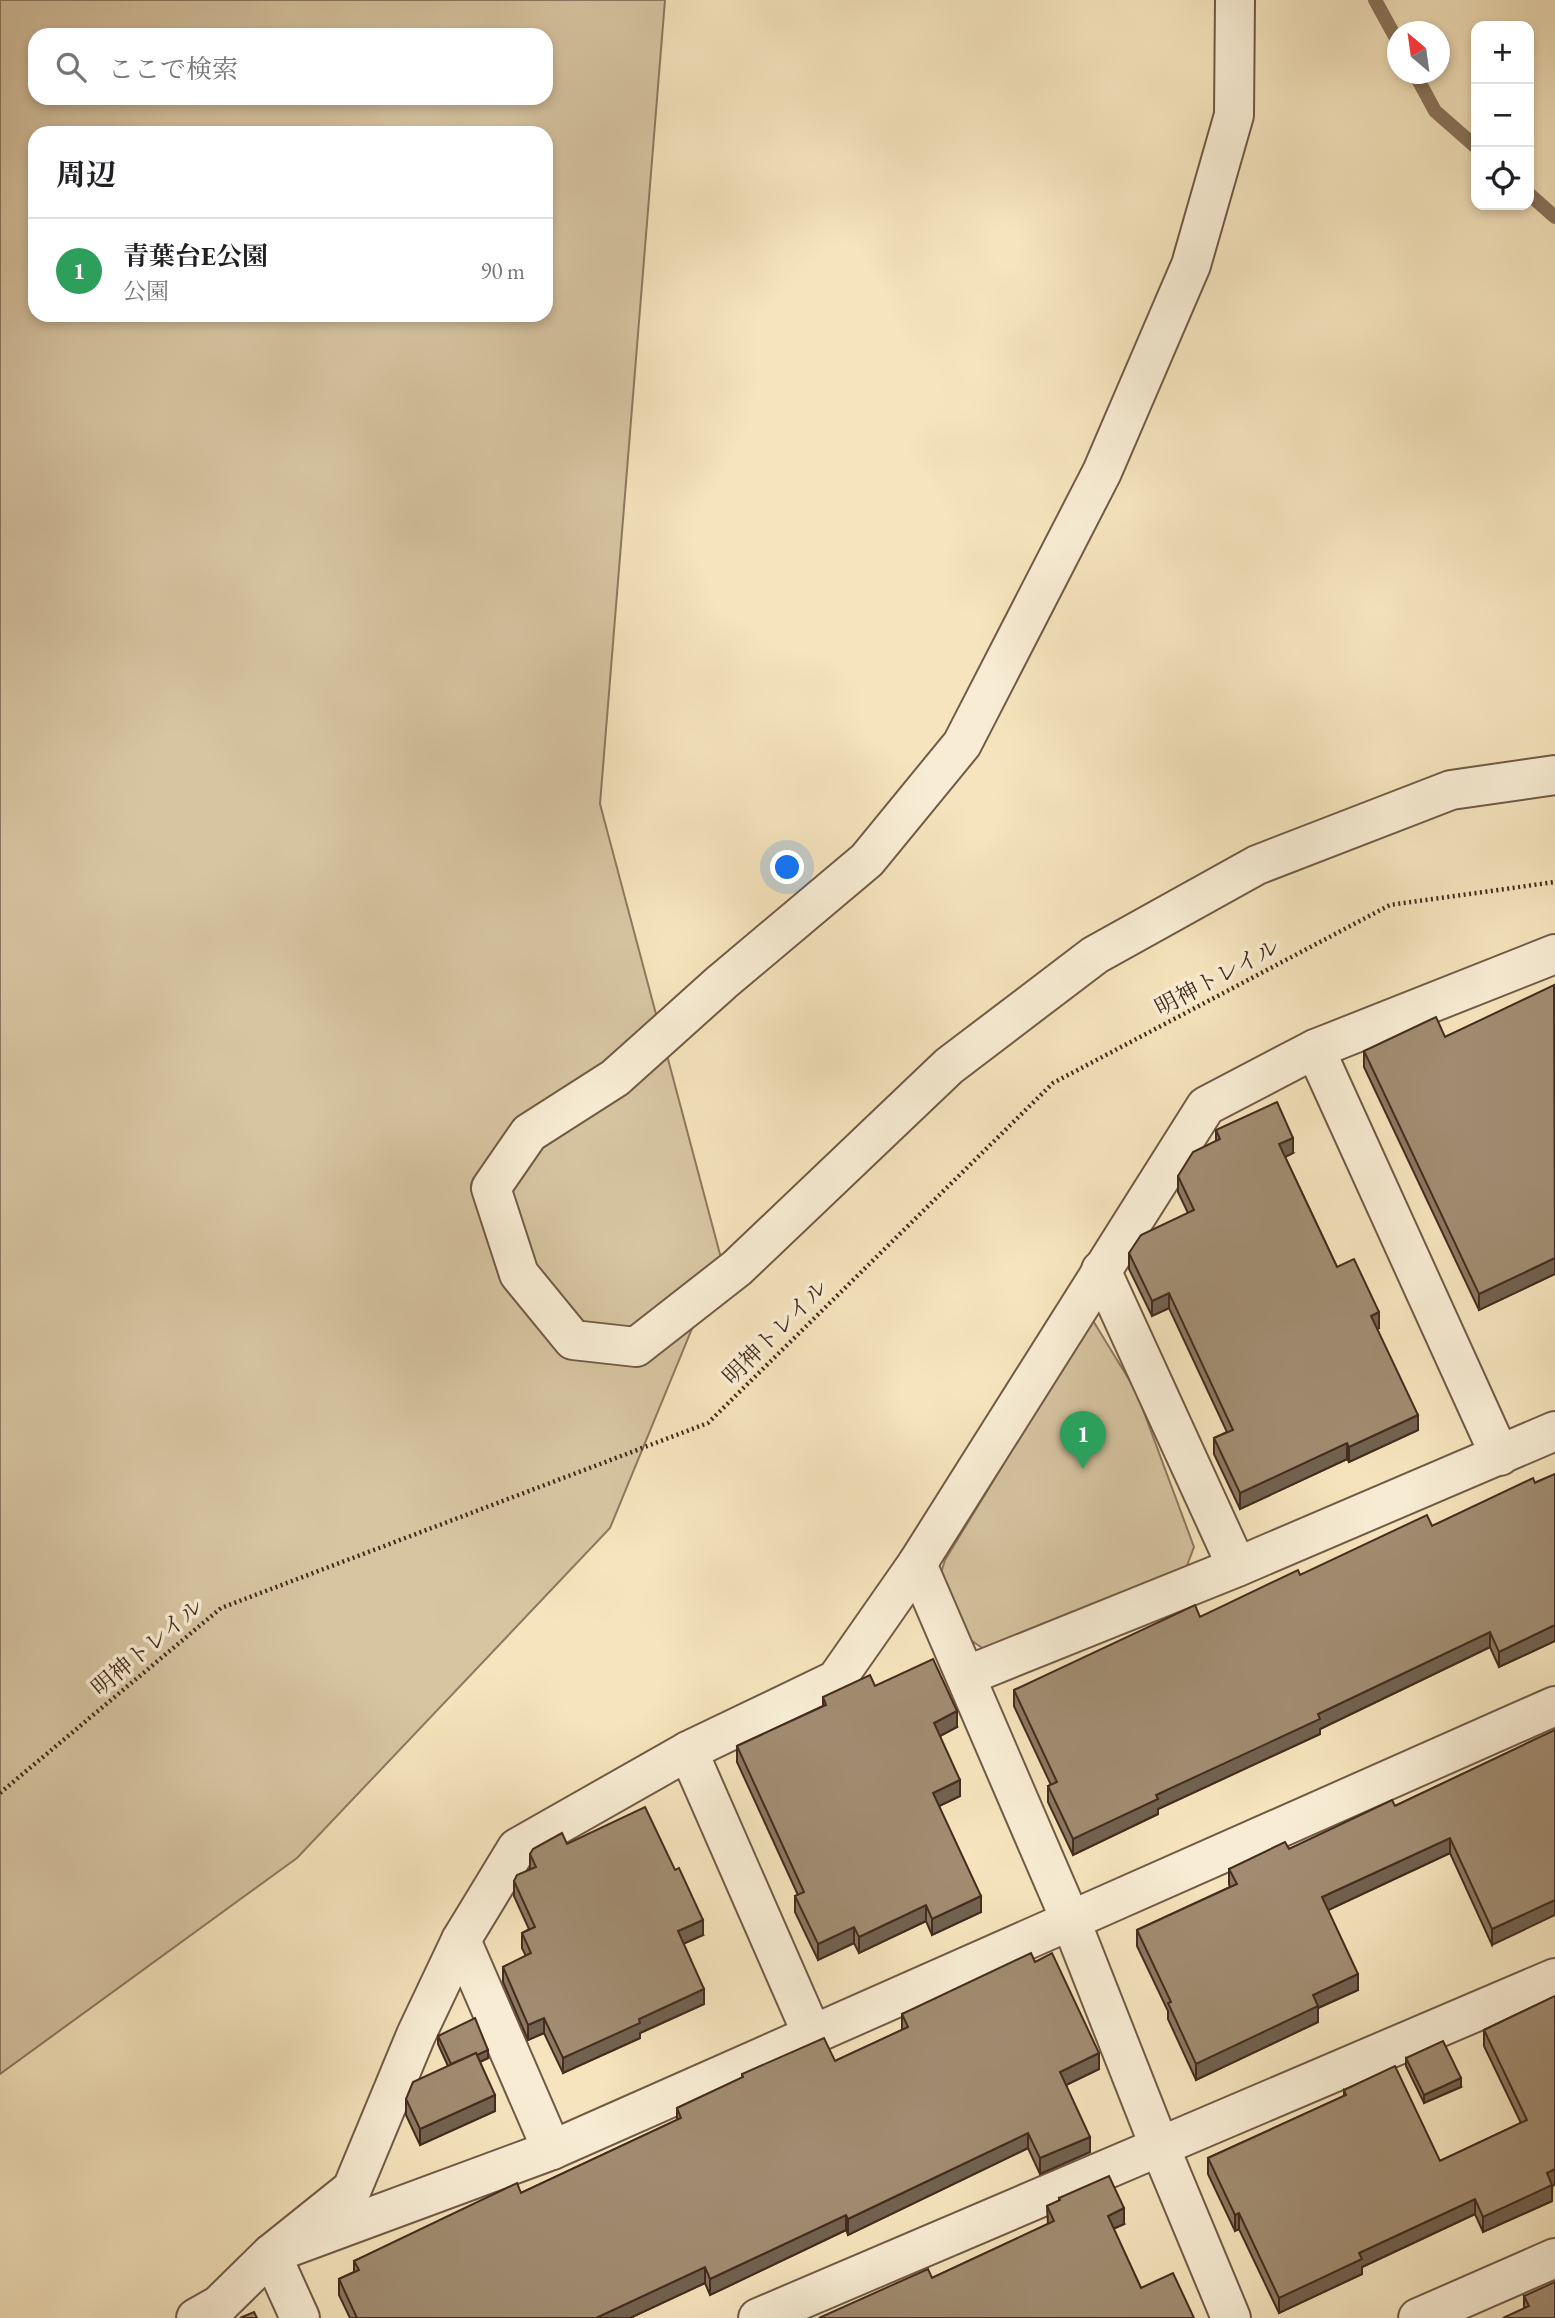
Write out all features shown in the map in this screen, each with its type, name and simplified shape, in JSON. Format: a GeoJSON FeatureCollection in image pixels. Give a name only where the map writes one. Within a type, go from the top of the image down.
{"type":"FeatureCollection","features":[{"type":"Feature","properties":{"kind":"street"},"geometry":{"type":"LineString","coordinates":[[1235,0],[1234,115],[1191,265],[1102,472],[962,744],[867,860],[722,982],[615,1078],[529,1133],[491,1188],[519,1273],[573,1340],[636,1348],[737,1268],[949,1066],[1096,955],[1257,865],[1451,790],[1555,775]]}},
{"type":"Feature","properties":{"kind":"street"},"geometry":{"type":"LineString","coordinates":[[196,2318],[219,2305],[271,2255],[352,2189],[416,2035],[461,1940],[517,1848],[688,1751],[836,1680],[917,1564],[1206,1106],[1315,1049],[1555,954]]}},
{"type":"Feature","properties":{"kind":"street"},"geometry":{"type":"LineString","coordinates":[[1315,1049],[1500,1456]]}},
{"type":"Feature","properties":{"kind":"street"},"geometry":{"type":"LineString","coordinates":[[1101,1270],[1237,1567]]}},
{"type":"Feature","properties":{"kind":"street"},"geometry":{"type":"LineString","coordinates":[[966,1676],[1237,1567],[1555,1431]]}},
{"type":"Feature","properties":{"kind":"street"},"geometry":{"type":"LineString","coordinates":[[917,1564],[1070,1919],[1231,2318]]}},
{"type":"Feature","properties":{"kind":"street"},"geometry":{"type":"LineString","coordinates":[[271,2255],[552,2150],[1555,1706]]}},
{"type":"Feature","properties":{"kind":"street"},"geometry":{"type":"LineString","coordinates":[[688,1751],[812,2034]]}},
{"type":"Feature","properties":{"kind":"street"},"geometry":{"type":"LineString","coordinates":[[461,1940],[552,2150]]}},
{"type":"Feature","properties":{"kind":"street"},"geometry":{"type":"LineString","coordinates":[[758,2318],[1555,1978]]}},
{"type":"Feature","properties":{"kind":"street"},"geometry":{"type":"LineString","coordinates":[[271,2255],[300,2318]]}},
{"type":"Feature","properties":{"kind":"street"},"geometry":{"type":"LineString","coordinates":[[1418,2318],[1555,2258]]}},
{"type":"Feature","properties":{"kind":"path","name":"明神トレイル"},"geometry":{"type":"LineString","coordinates":[[0,1793],[221,1608],[708,1423],[1054,1083],[1390,905],[1555,882]]}},
{"type":"Feature","properties":{"kind":"shaded area"},"geometry":{"type":"Polygon","coordinates":[[[0,0],[665,0],[600,804],[721,1258],[610,1528],[297,1858],[0,2074],[0,0]]]}},
{"type":"Feature","properties":{"kind":"shaded area"},"geometry":{"type":"Polygon","coordinates":[[[1092,1319],[1136,1391],[1194,1547],[1181,1581],[990,1653],[966,1637],[941,1573],[945,1560],[1092,1319]]]}},
{"type":"Feature","properties":{"kind":"building"},"geometry":{"type":"Polygon","coordinates":[[[1554,985],[1555,1258],[1479,1294],[1364,1051],[1436,1017],[1445,1037],[1554,985]]]}},
{"type":"Feature","properties":{"kind":"building"},"geometry":{"type":"Polygon","coordinates":[[[1277,1102],[1293,1138],[1279,1144],[1337,1267],[1354,1259],[1379,1312],[1371,1316],[1418,1415],[1349,1447],[1347,1443],[1240,1493],[1214,1438],[1233,1430],[1169,1293],[1152,1301],[1129,1253],[1141,1235],[1194,1210],[1178,1176],[1193,1152],[1220,1139],[1216,1130],[1277,1102]]]}},
{"type":"Feature","properties":{"kind":"building"},"geometry":{"type":"Polygon","coordinates":[[[1555,1474],[1555,1625],[1499,1652],[1490,1632],[1318,1714],[1320,1719],[1156,1795],[1158,1799],[1073,1839],[1048,1786],[1057,1782],[1014,1690],[1195,1605],[1200,1617],[1298,1570],[1300,1575],[1427,1515],[1432,1526],[1533,1478],[1535,1483],[1555,1474]]]}},
{"type":"Feature","properties":{"kind":"building"},"geometry":{"type":"Polygon","coordinates":[[[933,1659],[957,1711],[934,1723],[960,1780],[933,1793],[981,1896],[932,1919],[926,1905],[859,1937],[854,1927],[818,1944],[795,1896],[804,1892],[737,1746],[826,1705],[823,1697],[870,1675],[875,1686],[933,1659]]]}},
{"type":"Feature","properties":{"kind":"building"},"geometry":{"type":"Polygon","coordinates":[[[1555,1730],[1555,1900],[1492,1929],[1450,1838],[1322,1897],[1358,1974],[1313,1995],[1318,2006],[1196,2064],[1168,2003],[1171,2002],[1137,1930],[1237,1884],[1229,1869],[1285,1842],[1289,1849],[1392,1800],[1395,1806],[1555,1730]]]}},
{"type":"Feature","properties":{"kind":"building"},"geometry":{"type":"Polygon","coordinates":[[[645,1807],[675,1870],[679,1868],[703,1920],[678,1931],[704,1989],[639,2019],[640,2023],[563,2058],[544,2018],[528,2025],[503,1967],[531,1953],[522,1933],[535,1927],[514,1881],[517,1875],[536,1867],[530,1854],[533,1849],[562,1833],[567,1844],[645,1807]]]}},
{"type":"Feature","properties":{"kind":"building"},"geometry":{"type":"Polygon","coordinates":[[[1031,1953],[1035,1962],[1052,1953],[1099,2053],[1060,2072],[1090,2137],[1040,2158],[1028,2133],[848,2219],[846,2215],[710,2279],[705,2267],[596,2318],[357,2318],[339,2279],[359,2270],[354,2261],[517,2183],[521,2193],[681,2118],[677,2108],[743,2077],[742,2074],[824,2038],[835,2061],[908,2027],[902,2014],[1031,1953]]]}},
{"type":"Feature","properties":{"kind":"building"},"geometry":{"type":"Polygon","coordinates":[[[1555,1996],[1555,2169],[1547,2173],[1552,2185],[1483,2217],[1475,2199],[1359,2253],[1362,2259],[1279,2298],[1239,2213],[1235,2215],[1208,2158],[1346,2095],[1344,2090],[1395,2066],[1440,2161],[1527,2120],[1484,2030],[1555,1996]]]}},
{"type":"Feature","properties":{"kind":"building"},"geometry":{"type":"Polygon","coordinates":[[[475,2018],[488,2050],[451,2064],[438,2036],[475,2018]]]}},
{"type":"Feature","properties":{"kind":"building"},"geometry":{"type":"Polygon","coordinates":[[[1443,2041],[1461,2078],[1424,2095],[1406,2058],[1443,2041]]]}},
{"type":"Feature","properties":{"kind":"building"},"geometry":{"type":"Polygon","coordinates":[[[476,2053],[495,2095],[420,2129],[406,2099],[413,2082],[476,2053]]]}},
{"type":"Feature","properties":{"kind":"building"},"geometry":{"type":"Polygon","coordinates":[[[1109,2176],[1124,2208],[1108,2216],[1141,2288],[1173,2273],[1194,2318],[819,2318],[928,2269],[932,2278],[1054,2221],[1047,2206],[1109,2176]]]}},
{"type":"Feature","properties":{"kind":"building"},"geometry":{"type":"Polygon","coordinates":[[[1555,2282],[1555,2318],[1503,2318],[1529,2306],[1524,2296],[1555,2282]]]}},
{"type":"Feature","properties":{"kind":"building"},"geometry":{"type":"Polygon","coordinates":[[[254,2312],[257,2318],[240,2318],[254,2312]]]}},
{"type":"Feature","properties":{"kind":"waterway"},"geometry":{"type":"LineString","coordinates":[[1375,0],[1387,22]]}},
{"type":"Feature","properties":{"kind":"waterway"},"geometry":{"type":"LineString","coordinates":[[1420,84],[1435,111],[1471,143]]}},
{"type":"Feature","properties":{"kind":"waterway"},"geometry":{"type":"LineString","coordinates":[[1534,198],[1555,217]]}},
{"type":"Feature","properties":{"kind":"place","name":"青葉台E公園"},"geometry":{"type":"Point","coordinates":[1083,1469]}}]}
